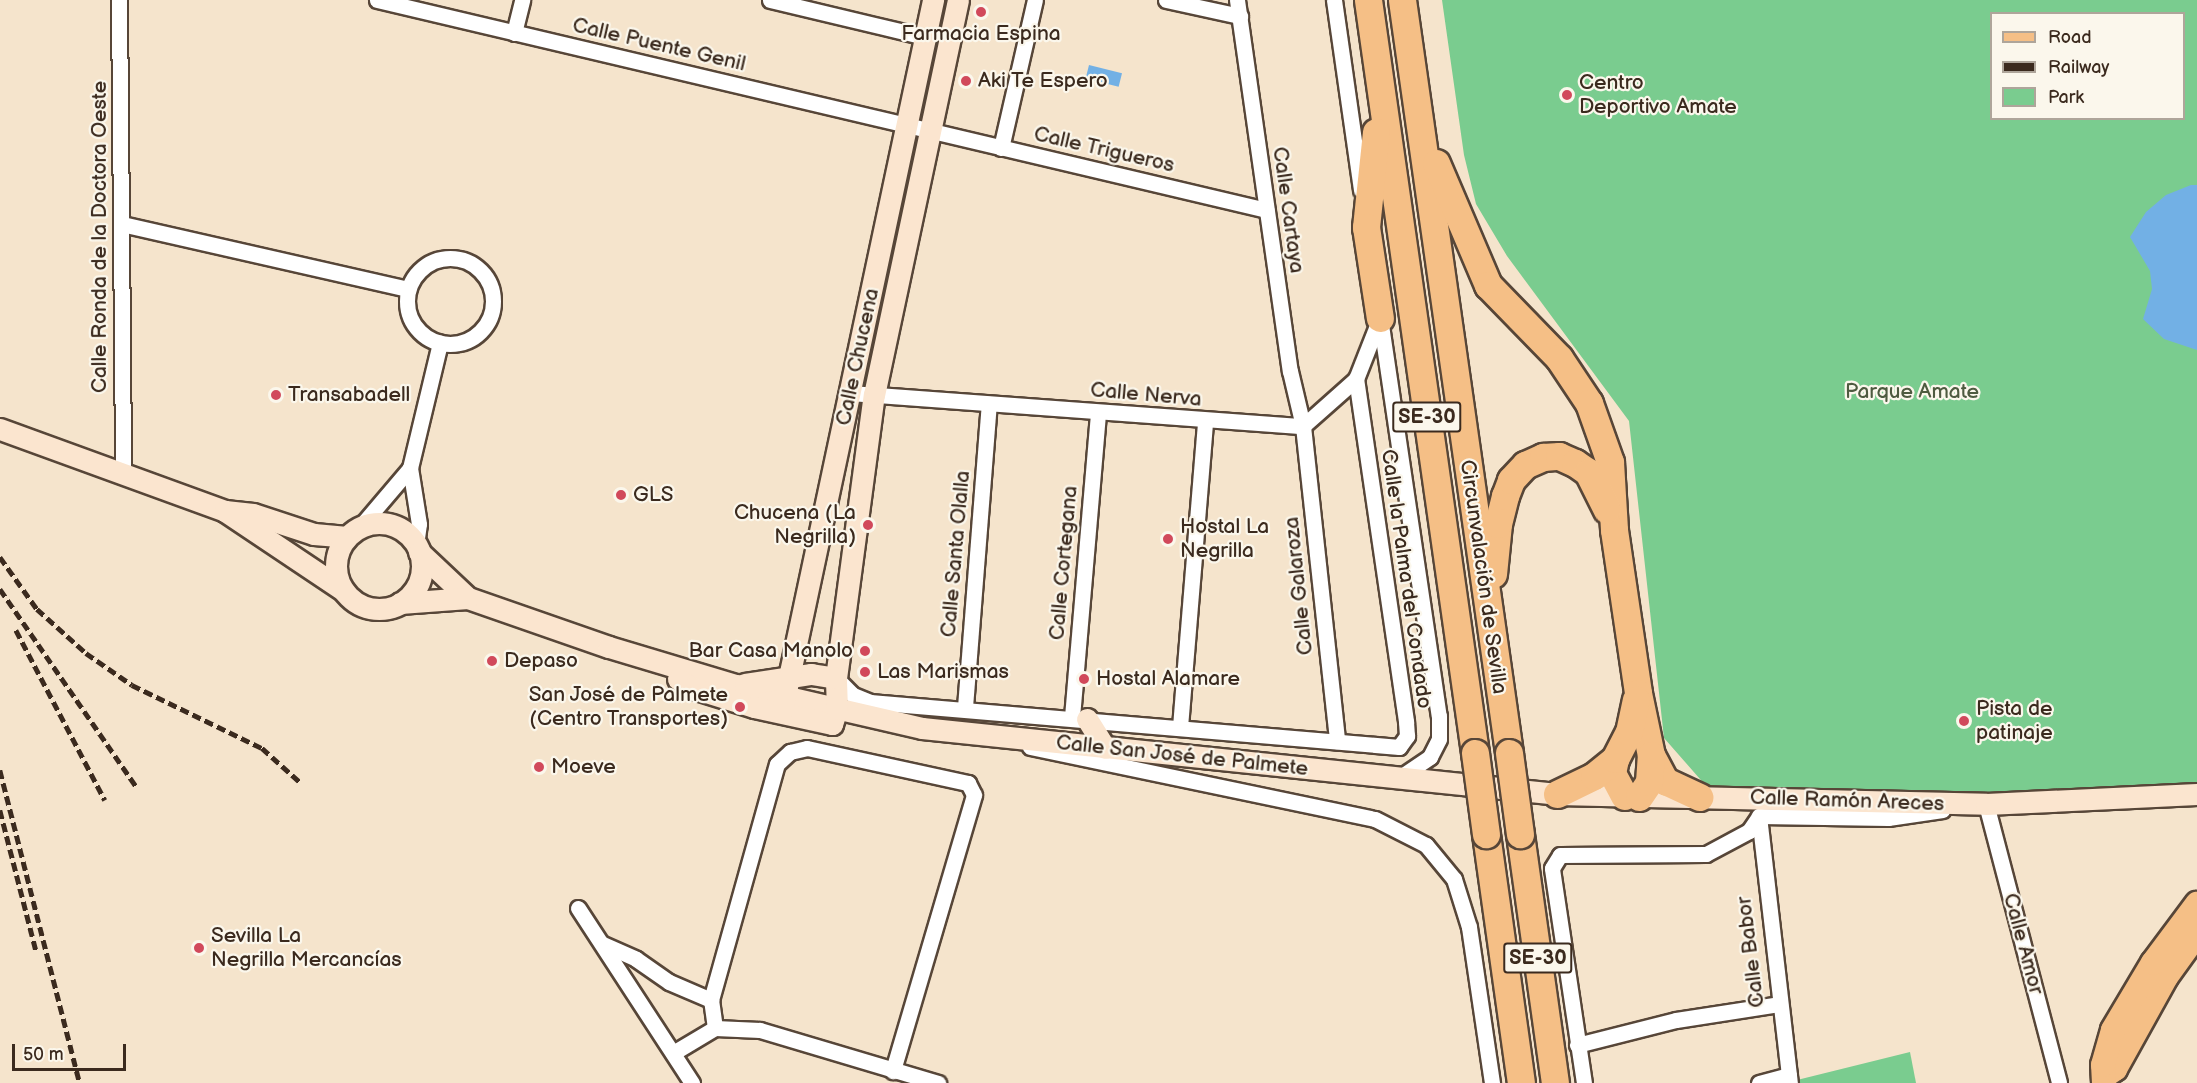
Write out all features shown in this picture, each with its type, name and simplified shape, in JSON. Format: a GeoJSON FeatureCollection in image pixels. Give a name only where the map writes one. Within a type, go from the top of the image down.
{"type":"FeatureCollection","features":[{"type":"Feature","properties":{"kind":"highway","name":"Circunvalación de Sevilla"},"geometry":{"type":"LineString","coordinates":[[1368,0],[1521,1083]]}},
{"type":"Feature","properties":{"kind":"highway","name":"Circunvalación de Sevilla"},"geometry":{"type":"LineString","coordinates":[[1402,0],[1555,1083]]}},
{"type":"Feature","properties":{"kind":"highway"},"geometry":{"type":"LineString","coordinates":[[1380,82],[1366,227],[1380,318]]}},
{"type":"Feature","properties":{"kind":"highway"},"geometry":{"type":"LineString","coordinates":[[1420,123],[1488,285],[1559,358],[1589,403],[1610,462],[1614,530],[1638,693],[1651,755],[1649,782],[1631,796],[1612,773],[1615,759],[1629,732],[1638,693]]}},
{"type":"Feature","properties":{"kind":"highway"},"geometry":{"type":"LineString","coordinates":[[1489,620],[1498,524],[1511,480],[1526,465],[1543,457],[1559,456],[1582,468],[1602,495],[1614,530]]}},
{"type":"Feature","properties":{"kind":"highway"},"geometry":{"type":"LineString","coordinates":[[1651,755],[1665,781],[1700,797]]}},
{"type":"Feature","properties":{"kind":"highway"},"geometry":{"type":"LineString","coordinates":[[1557,794],[1594,776],[1615,759]]}},
{"type":"Feature","properties":{"kind":"main road"},"geometry":{"type":"LineString","coordinates":[[2105,1079],[2103,1065],[2113,1030],[2153,963],[2197,904]]}},
{"type":"Feature","properties":{"kind":"main road"},"geometry":{"type":"LineString","coordinates":[[2105,1079],[2115,1070],[2166,977],[2197,934]]}},
{"type":"Feature","properties":{"kind":"street","name":"Calle Ronda de la Doctora Oeste"},"geometry":{"type":"LineString","coordinates":[[119,0],[123,474]]}},
{"type":"Feature","properties":{"kind":"street","name":"Calle Puente Genil"},"geometry":{"type":"LineString","coordinates":[[377,0],[931,131]]}},
{"type":"Feature","properties":{"kind":"street"},"geometry":{"type":"LineString","coordinates":[[514,33],[522,0]]}},
{"type":"Feature","properties":{"kind":"street"},"geometry":{"type":"LineString","coordinates":[[770,0],[925,37]]}},
{"type":"Feature","properties":{"kind":"street","name":"Calle Chucena"},"geometry":{"type":"LineString","coordinates":[[783,705],[933,0]]}},
{"type":"Feature","properties":{"kind":"street","name":"Calle Chucena"},"geometry":{"type":"LineString","coordinates":[[837,709],[836,678],[874,395],[958,0]]}},
{"type":"Feature","properties":{"kind":"street"},"geometry":{"type":"LineString","coordinates":[[1001,148],[1035,0]]}},
{"type":"Feature","properties":{"kind":"street"},"geometry":{"type":"LineString","coordinates":[[1166,0],[1240,16]]}},
{"type":"Feature","properties":{"kind":"street","name":"Calle Cartaya"},"geometry":{"type":"LineString","coordinates":[[1237,0],[1290,371],[1303,426]]}},
{"type":"Feature","properties":{"kind":"street"},"geometry":{"type":"LineString","coordinates":[[1334,0],[1366,227]]}},
{"type":"Feature","properties":{"kind":"street","name":"Calle Trigueros"},"geometry":{"type":"LineString","coordinates":[[931,131],[1267,210]]}},
{"type":"Feature","properties":{"kind":"street"},"geometry":{"type":"LineString","coordinates":[[122,224],[408,289]]}},
{"type":"Feature","properties":{"kind":"street"},"geometry":{"type":"LineString","coordinates":[[438,260],[466,261],[485,276],[493,299],[486,324],[466,341],[440,343],[417,328],[407,303],[408,289],[425,266],[438,260]]}},
{"type":"Feature","properties":{"kind":"street"},"geometry":{"type":"LineString","coordinates":[[1303,426],[1356,380],[1380,318]]}},
{"type":"Feature","properties":{"kind":"street"},"geometry":{"type":"LineString","coordinates":[[1380,318],[1439,716],[1439,739],[1430,757],[1399,778]]}},
{"type":"Feature","properties":{"kind":"street"},"geometry":{"type":"LineString","coordinates":[[400,603],[418,583],[419,524],[410,468],[440,343]]}},
{"type":"Feature","properties":{"kind":"street","name":"Calle la Palma del Condado"},"geometry":{"type":"LineString","coordinates":[[1356,380],[1406,721],[1407,736],[1399,747]]}},
{"type":"Feature","properties":{"kind":"street","name":"Calle Nerva"},"geometry":{"type":"LineString","coordinates":[[850,393],[1205,421],[1303,426]]}},
{"type":"Feature","properties":{"kind":"street","name":"Calle Santa Olalla"},"geometry":{"type":"LineString","coordinates":[[964,707],[988,404]]}},
{"type":"Feature","properties":{"kind":"street","name":"Calle Cortegana"},"geometry":{"type":"LineString","coordinates":[[1080,718],[1098,412]]}},
{"type":"Feature","properties":{"kind":"street"},"geometry":{"type":"LineString","coordinates":[[1180,727],[1205,421]]}},
{"type":"Feature","properties":{"kind":"street","name":"Calle Galaroza"},"geometry":{"type":"LineString","coordinates":[[1303,426],[1337,741]]}},
{"type":"Feature","properties":{"kind":"street"},"geometry":{"type":"LineString","coordinates":[[0,429],[225,510],[253,514],[314,534],[353,533],[376,523],[391,525],[405,532],[418,549],[468,598]]}},
{"type":"Feature","properties":{"kind":"street"},"geometry":{"type":"LineString","coordinates":[[344,591],[336,565],[353,533],[410,468]]}},
{"type":"Feature","properties":{"kind":"street"},"geometry":{"type":"LineString","coordinates":[[225,510],[367,607],[390,607],[400,603],[468,598],[649,661],[736,685],[783,705]]}},
{"type":"Feature","properties":{"kind":"street"},"geometry":{"type":"LineString","coordinates":[[649,661],[693,688],[783,705]]}},
{"type":"Feature","properties":{"kind":"street"},"geometry":{"type":"LineString","coordinates":[[736,685],[811,674],[836,678]]}},
{"type":"Feature","properties":{"kind":"street","name":"Calle San José de Palmete"},"geometry":{"type":"LineString","coordinates":[[836,678],[853,695],[870,702],[964,707],[1399,747]]}},
{"type":"Feature","properties":{"kind":"street","name":"Calle San José de Palmete"},"geometry":{"type":"LineString","coordinates":[[783,705],[837,709],[868,717],[984,736],[1497,788]]}},
{"type":"Feature","properties":{"kind":"street"},"geometry":{"type":"LineString","coordinates":[[1080,718],[1105,748]]}},
{"type":"Feature","properties":{"kind":"street"},"geometry":{"type":"LineString","coordinates":[[984,736],[1095,763],[1375,819],[1426,845],[1454,879],[1469,927],[1492,1083]]}},
{"type":"Feature","properties":{"kind":"street"},"geometry":{"type":"LineString","coordinates":[[715,1028],[711,1000],[777,764],[789,752],[807,748],[968,783],[974,795],[893,1071]]}},
{"type":"Feature","properties":{"kind":"street","name":"Calle Ramón Areces"},"geometry":{"type":"LineString","coordinates":[[1497,788],[1557,794],[1986,804],[2197,794]]}},
{"type":"Feature","properties":{"kind":"street"},"geometry":{"type":"LineString","coordinates":[[1584,1083],[1552,868],[1560,855],[1706,854],[1749,831],[1759,816],[1888,818],[1986,804]]}},
{"type":"Feature","properties":{"kind":"street","name":"Calle Amor"},"geometry":{"type":"LineString","coordinates":[[1986,804],[2059,1083]]}},
{"type":"Feature","properties":{"kind":"street","name":"Calle Babor"},"geometry":{"type":"LineString","coordinates":[[1759,816],[1779,1004],[1790,1079]]}},
{"type":"Feature","properties":{"kind":"street"},"geometry":{"type":"LineString","coordinates":[[578,908],[692,1083]]}},
{"type":"Feature","properties":{"kind":"street"},"geometry":{"type":"LineString","coordinates":[[603,944],[636,959],[669,982],[711,1000]]}},
{"type":"Feature","properties":{"kind":"street"},"geometry":{"type":"LineString","coordinates":[[1577,1045],[1677,1020],[1779,1004]]}},
{"type":"Feature","properties":{"kind":"street"},"geometry":{"type":"LineString","coordinates":[[673,1053],[715,1028],[760,1030],[938,1083]]}},
{"type":"Feature","properties":{"kind":"street"},"geometry":{"type":"LineString","coordinates":[[1759,1083],[1790,1079]]}},
{"type":"Feature","properties":{"kind":"green space","name":"Parque Amate"},"geometry":{"type":"Polygon","coordinates":[[[1442,0],[2197,0],[2197,785],[2008,793],[1707,787],[1664,738],[1629,421],[1507,256],[1476,204],[1464,155],[1442,0]]]}},
{"type":"Feature","properties":{"kind":"green space"},"geometry":{"type":"Polygon","coordinates":[[[1910,1052],[1916,1083],[1793,1083],[1793,1081],[1910,1052]]]}},
{"type":"Feature","properties":{"kind":"water"},"geometry":{"type":"Polygon","coordinates":[[[1089,65],[1122,73],[1119,87],[1086,79],[1089,65]]]}},
{"type":"Feature","properties":{"kind":"water"},"geometry":{"type":"Polygon","coordinates":[[[2191,185],[2197,185],[2197,350],[2164,339],[2143,319],[2152,289],[2150,271],[2130,237],[2146,212],[2166,195],[2191,185]]]}},
{"type":"Feature","properties":{"kind":"railway"},"geometry":{"type":"LineString","coordinates":[[0,557],[37,609],[86,653],[132,685],[262,748],[301,783]]}},
{"type":"Feature","properties":{"kind":"railway"},"geometry":{"type":"LineString","coordinates":[[0,589],[136,786]]}},
{"type":"Feature","properties":{"kind":"railway"},"geometry":{"type":"LineString","coordinates":[[16,630],[105,800]]}},
{"type":"Feature","properties":{"kind":"railway"},"geometry":{"type":"LineString","coordinates":[[0,770],[80,1083]]}},
{"type":"Feature","properties":{"kind":"railway"},"geometry":{"type":"LineString","coordinates":[[0,810],[36,950]]}},
{"type":"Feature","properties":{"kind":"place","name":"Farmacia Espina"},"geometry":{"type":"Point","coordinates":[981,12]}},
{"type":"Feature","properties":{"kind":"place","name":"Aki Te Espero"},"geometry":{"type":"Point","coordinates":[966,81]}},
{"type":"Feature","properties":{"kind":"place","name":"Centro Deportivo Amate"},"geometry":{"type":"Point","coordinates":[1567,95]}},
{"type":"Feature","properties":{"kind":"place","name":"Transabadell"},"geometry":{"type":"Point","coordinates":[276,395]}},
{"type":"Feature","properties":{"kind":"place","name":"GLS"},"geometry":{"type":"Point","coordinates":[621,495]}},
{"type":"Feature","properties":{"kind":"place","name":"Chucena (La Negrilla)"},"geometry":{"type":"Point","coordinates":[868,525]}},
{"type":"Feature","properties":{"kind":"place","name":"Hostal La Negrilla"},"geometry":{"type":"Point","coordinates":[1168,539]}},
{"type":"Feature","properties":{"kind":"place","name":"Bar Casa Manolo"},"geometry":{"type":"Point","coordinates":[865,651]}},
{"type":"Feature","properties":{"kind":"place","name":"Depaso"},"geometry":{"type":"Point","coordinates":[492,661]}},
{"type":"Feature","properties":{"kind":"place","name":"Las Marismas"},"geometry":{"type":"Point","coordinates":[865,672]}},
{"type":"Feature","properties":{"kind":"place","name":"Hostal Alamare"},"geometry":{"type":"Point","coordinates":[1084,679]}},
{"type":"Feature","properties":{"kind":"place","name":"San José de Palmete (Centro Transportes)"},"geometry":{"type":"Point","coordinates":[740,707]}},
{"type":"Feature","properties":{"kind":"place","name":"Pista de patinaje"},"geometry":{"type":"Point","coordinates":[1964,721]}},
{"type":"Feature","properties":{"kind":"place","name":"Moeve"},"geometry":{"type":"Point","coordinates":[539,767]}},
{"type":"Feature","properties":{"kind":"place","name":"Sevilla La Negrilla Mercancías"},"geometry":{"type":"Point","coordinates":[199,948]}}]}
